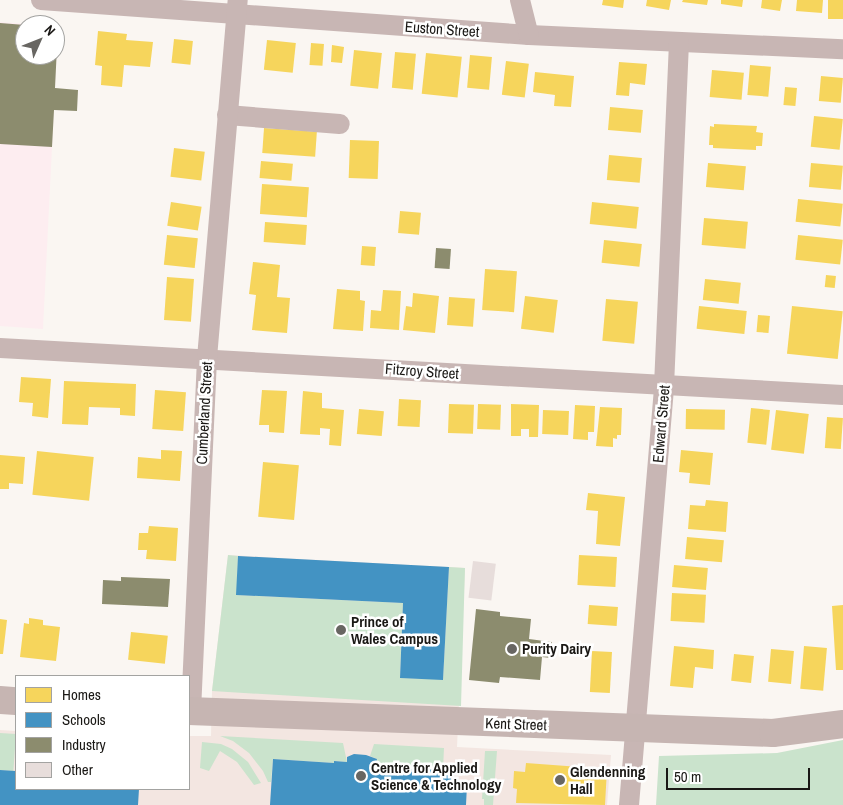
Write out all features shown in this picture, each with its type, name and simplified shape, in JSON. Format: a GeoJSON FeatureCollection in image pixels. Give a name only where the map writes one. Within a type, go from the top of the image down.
{"type":"FeatureCollection","features":[{"type":"Feature","properties":{"kind":"street","name":"Euston Street"},"geometry":{"type":"LineString","coordinates":[[41,0],[237,7],[529,35],[843,49]]}},
{"type":"Feature","properties":{"kind":"street"},"geometry":{"type":"LineString","coordinates":[[520,0],[529,35]]}},
{"type":"Feature","properties":{"kind":"street","name":"Cumberland Street"},"geometry":{"type":"LineString","coordinates":[[190,711],[207,358],[237,7]]}},
{"type":"Feature","properties":{"kind":"street","name":"Edward Street"},"geometry":{"type":"LineString","coordinates":[[629,805],[664,386],[678,42]]}},
{"type":"Feature","properties":{"kind":"street"},"geometry":{"type":"LineString","coordinates":[[227,115],[340,124]]}},
{"type":"Feature","properties":{"kind":"street","name":"Fitzroy Street"},"geometry":{"type":"LineString","coordinates":[[0,348],[207,358],[843,395]]}},
{"type":"Feature","properties":{"kind":"street"},"geometry":{"type":"LineString","coordinates":[[0,700],[15,701]]}},
{"type":"Feature","properties":{"kind":"street","name":"Kent Street"},"geometry":{"type":"LineString","coordinates":[[190,711],[773,734],[843,724]]}},
{"type":"Feature","properties":{"kind":"shaded area"},"geometry":{"type":"Polygon","coordinates":[[[0,22],[15,23],[15,65],[56,65],[43,329],[0,326],[0,22]]]}},
{"type":"Feature","properties":{"kind":"shaded area","name":"Prince of Wales Campus"},"geometry":{"type":"Polygon","coordinates":[[[228,555],[465,568],[457,747],[611,755],[607,805],[0,805],[0,730],[15,731],[15,790],[190,790],[190,736],[211,736],[212,691],[228,555]]]}},
{"type":"Feature","properties":{"kind":"green space"},"geometry":{"type":"Polygon","coordinates":[[[228,555],[238,556],[237,595],[403,603],[400,678],[443,679],[449,567],[465,568],[461,706],[212,691],[228,555]]]}},
{"type":"Feature","properties":{"kind":"green space"},"geometry":{"type":"Polygon","coordinates":[[[0,733],[15,734],[13,771],[0,770],[0,733]]]}},
{"type":"Feature","properties":{"kind":"green space"},"geometry":{"type":"Polygon","coordinates":[[[220,736],[343,743],[347,762],[334,761],[334,763],[273,759],[271,782],[268,782],[263,771],[249,753],[233,741],[220,736]]]}},
{"type":"Feature","properties":{"kind":"green space"},"geometry":{"type":"Polygon","coordinates":[[[843,740],[843,805],[656,805],[659,756],[777,753],[843,740]]]}},
{"type":"Feature","properties":{"kind":"green space"},"geometry":{"type":"Polygon","coordinates":[[[202,742],[221,744],[232,749],[248,762],[261,783],[254,785],[237,762],[220,751],[209,771],[200,768],[202,742]]]}},
{"type":"Feature","properties":{"kind":"green space"},"geometry":{"type":"Polygon","coordinates":[[[374,744],[444,748],[443,770],[376,764],[377,759],[370,756],[374,744]]]}},
{"type":"Feature","properties":{"kind":"green space"},"geometry":{"type":"Polygon","coordinates":[[[485,751],[497,751],[493,805],[484,805],[484,799],[482,799],[485,751]]]}},
{"type":"Feature","properties":{"kind":"building: Homes"},"geometry":{"type":"Polygon","coordinates":[[[603,0],[624,0],[623,8],[602,5],[603,0]]]}},
{"type":"Feature","properties":{"kind":"building: Homes"},"geometry":{"type":"Polygon","coordinates":[[[647,0],[671,0],[669,10],[646,6],[647,0]]]}},
{"type":"Feature","properties":{"kind":"building: Homes"},"geometry":{"type":"Polygon","coordinates":[[[683,0],[708,0],[707,5],[682,2],[683,0]]]}},
{"type":"Feature","properties":{"kind":"building: Homes"},"geometry":{"type":"Polygon","coordinates":[[[721,0],[743,0],[742,7],[721,4],[721,0]]]}},
{"type":"Feature","properties":{"kind":"building: Homes"},"geometry":{"type":"Polygon","coordinates":[[[762,0],[782,0],[780,11],[761,8],[762,0]]]}},
{"type":"Feature","properties":{"kind":"building: Homes"},"geometry":{"type":"Polygon","coordinates":[[[797,0],[823,0],[822,13],[796,11],[797,0]]]}},
{"type":"Feature","properties":{"kind":"building: Homes"},"geometry":{"type":"Polygon","coordinates":[[[828,0],[843,0],[843,19],[828,19],[828,0]]]}},
{"type":"Feature","properties":{"kind":"building: Homes"},"geometry":{"type":"Polygon","coordinates":[[[98,31],[127,34],[126,40],[153,42],[150,67],[124,65],[122,87],[101,85],[102,66],[95,65],[98,31]]]}},
{"type":"Feature","properties":{"kind":"building: Homes"},"geometry":{"type":"Polygon","coordinates":[[[174,39],[193,41],[190,65],[171,63],[174,39]]]}},
{"type":"Feature","properties":{"kind":"building: Homes"},"geometry":{"type":"Polygon","coordinates":[[[267,40],[296,43],[293,73],[264,70],[267,40]]]}},
{"type":"Feature","properties":{"kind":"building: Homes"},"geometry":{"type":"Polygon","coordinates":[[[311,43],[324,44],[322,66],[309,65],[311,43]]]}},
{"type":"Feature","properties":{"kind":"building: Homes"},"geometry":{"type":"Polygon","coordinates":[[[332,45],[344,47],[342,63],[331,62],[332,45]]]}},
{"type":"Feature","properties":{"kind":"building: Homes"},"geometry":{"type":"Polygon","coordinates":[[[354,50],[382,53],[378,89],[350,86],[354,50]]]}},
{"type":"Feature","properties":{"kind":"building: Homes"},"geometry":{"type":"Polygon","coordinates":[[[395,52],[416,54],[413,90],[392,88],[395,52]]]}},
{"type":"Feature","properties":{"kind":"building: Homes"},"geometry":{"type":"Polygon","coordinates":[[[426,53],[462,57],[458,98],[422,94],[426,53]]]}},
{"type":"Feature","properties":{"kind":"building: Homes"},"geometry":{"type":"Polygon","coordinates":[[[470,55],[492,57],[489,90],[467,88],[470,55]]]}},
{"type":"Feature","properties":{"kind":"building: Homes"},"geometry":{"type":"Polygon","coordinates":[[[506,61],[529,64],[525,98],[502,95],[506,61]]]}},
{"type":"Feature","properties":{"kind":"building: Homes"},"geometry":{"type":"Polygon","coordinates":[[[619,62],[647,64],[645,85],[630,83],[629,96],[616,95],[619,62]]]}},
{"type":"Feature","properties":{"kind":"building: Homes"},"geometry":{"type":"Polygon","coordinates":[[[750,65],[771,67],[768,97],[747,95],[750,65]]]}},
{"type":"Feature","properties":{"kind":"building: Homes"},"geometry":{"type":"Polygon","coordinates":[[[712,70],[744,73],[742,100],[710,97],[712,70]]]}},
{"type":"Feature","properties":{"kind":"building: Homes"},"geometry":{"type":"Polygon","coordinates":[[[535,72],[574,76],[571,107],[554,106],[555,95],[533,92],[535,72]]]}},
{"type":"Feature","properties":{"kind":"building: Homes"},"geometry":{"type":"Polygon","coordinates":[[[821,76],[843,78],[841,103],[819,101],[821,76]]]}},
{"type":"Feature","properties":{"kind":"building: Homes"},"geometry":{"type":"Polygon","coordinates":[[[785,87],[797,88],[795,106],[783,105],[785,87]]]}},
{"type":"Feature","properties":{"kind":"building: Homes"},"geometry":{"type":"Polygon","coordinates":[[[610,107],[643,110],[641,133],[608,130],[610,107]]]}},
{"type":"Feature","properties":{"kind":"building: Homes"},"geometry":{"type":"Polygon","coordinates":[[[814,116],[843,119],[840,150],[811,147],[814,116]]]}},
{"type":"Feature","properties":{"kind":"building: Homes"},"geometry":{"type":"Polygon","coordinates":[[[714,124],[757,126],[756,132],[763,133],[762,146],[756,146],[756,150],[713,148],[713,145],[709,145],[710,126],[714,127],[714,124]]]}},
{"type":"Feature","properties":{"kind":"building: Homes"},"geometry":{"type":"Polygon","coordinates":[[[264,128],[317,132],[315,157],[262,153],[264,128]]]}},
{"type":"Feature","properties":{"kind":"building: Homes"},"geometry":{"type":"Polygon","coordinates":[[[350,140],[379,141],[378,179],[349,178],[350,140]]]}},
{"type":"Feature","properties":{"kind":"building: Homes"},"geometry":{"type":"Polygon","coordinates":[[[174,148],[205,152],[201,181],[170,177],[174,148]]]}},
{"type":"Feature","properties":{"kind":"building: Homes"},"geometry":{"type":"Polygon","coordinates":[[[609,155],[642,158],[640,183],[607,180],[609,155]]]}},
{"type":"Feature","properties":{"kind":"building: Homes"},"geometry":{"type":"Polygon","coordinates":[[[261,161],[293,164],[291,181],[260,178],[261,161]]]}},
{"type":"Feature","properties":{"kind":"building: Homes"},"geometry":{"type":"Polygon","coordinates":[[[708,163],[746,166],[744,190],[706,187],[708,163]]]}},
{"type":"Feature","properties":{"kind":"building: Homes"},"geometry":{"type":"Polygon","coordinates":[[[811,163],[843,166],[841,190],[809,187],[811,163]]]}},
{"type":"Feature","properties":{"kind":"building: Homes"},"geometry":{"type":"Polygon","coordinates":[[[262,184],[309,187],[307,217],[260,214],[262,184]]]}},
{"type":"Feature","properties":{"kind":"building: Homes"},"geometry":{"type":"Polygon","coordinates":[[[798,199],[843,204],[840,227],[796,222],[798,199]]]}},
{"type":"Feature","properties":{"kind":"building: Homes"},"geometry":{"type":"Polygon","coordinates":[[[171,202],[202,207],[198,231],[167,226],[171,202]]]}},
{"type":"Feature","properties":{"kind":"building: Homes"},"geometry":{"type":"Polygon","coordinates":[[[592,202],[639,207],[636,229],[590,224],[592,202]]]}},
{"type":"Feature","properties":{"kind":"building: Homes"},"geometry":{"type":"Polygon","coordinates":[[[400,211],[421,213],[419,235],[398,233],[400,211]]]}},
{"type":"Feature","properties":{"kind":"building: Homes"},"geometry":{"type":"Polygon","coordinates":[[[704,218],[748,222],[745,249],[702,245],[704,218]]]}},
{"type":"Feature","properties":{"kind":"building: Homes"},"geometry":{"type":"Polygon","coordinates":[[[265,222],[307,225],[306,245],[264,242],[265,222]]]}},
{"type":"Feature","properties":{"kind":"building: Homes"},"geometry":{"type":"Polygon","coordinates":[[[167,235],[198,238],[195,268],[164,265],[167,235]]]}},
{"type":"Feature","properties":{"kind":"building: Homes"},"geometry":{"type":"Polygon","coordinates":[[[798,235],[843,240],[840,265],[795,260],[798,235]]]}},
{"type":"Feature","properties":{"kind":"building: Homes"},"geometry":{"type":"Polygon","coordinates":[[[604,240],[642,244],[639,267],[602,263],[604,240]]]}},
{"type":"Feature","properties":{"kind":"building: Homes"},"geometry":{"type":"Polygon","coordinates":[[[362,246],[376,247],[375,266],[361,265],[362,246]]]}},
{"type":"Feature","properties":{"kind":"building: Homes"},"geometry":{"type":"Polygon","coordinates":[[[253,262],[280,265],[277,297],[290,298],[287,333],[252,330],[256,295],[249,294],[253,262]]]}},
{"type":"Feature","properties":{"kind":"building: Homes"},"geometry":{"type":"Polygon","coordinates":[[[485,269],[517,271],[514,312],[482,310],[485,269]]]}},
{"type":"Feature","properties":{"kind":"building: Homes"},"geometry":{"type":"Polygon","coordinates":[[[826,275],[836,276],[835,288],[825,287],[826,275]]]}},
{"type":"Feature","properties":{"kind":"building: Homes"},"geometry":{"type":"Polygon","coordinates":[[[167,277],[194,279],[191,322],[164,320],[167,277]]]}},
{"type":"Feature","properties":{"kind":"building: Homes"},"geometry":{"type":"Polygon","coordinates":[[[705,279],[741,283],[739,304],[703,300],[705,279]]]}},
{"type":"Feature","properties":{"kind":"building: Homes"},"geometry":{"type":"Polygon","coordinates":[[[337,289],[360,291],[360,300],[365,301],[363,331],[333,329],[337,289]]]}},
{"type":"Feature","properties":{"kind":"building: Homes"},"geometry":{"type":"Polygon","coordinates":[[[383,290],[401,291],[399,330],[370,328],[371,310],[381,311],[383,290]]]}},
{"type":"Feature","properties":{"kind":"building: Homes"},"geometry":{"type":"Polygon","coordinates":[[[413,293],[439,296],[435,333],[403,330],[406,306],[412,307],[413,293]]]}},
{"type":"Feature","properties":{"kind":"building: Homes"},"geometry":{"type":"Polygon","coordinates":[[[525,296],[558,300],[554,333],[521,329],[525,296]]]}},
{"type":"Feature","properties":{"kind":"building: Homes"},"geometry":{"type":"Polygon","coordinates":[[[449,297],[475,299],[473,327],[447,325],[449,297]]]}},
{"type":"Feature","properties":{"kind":"building: Homes"},"geometry":{"type":"Polygon","coordinates":[[[606,299],[638,302],[634,344],[602,341],[606,299]]]}},
{"type":"Feature","properties":{"kind":"building: Homes"},"geometry":{"type":"Polygon","coordinates":[[[699,306],[747,311],[744,334],[697,329],[699,306]]]}},
{"type":"Feature","properties":{"kind":"building: Homes"},"geometry":{"type":"Polygon","coordinates":[[[792,306],[843,311],[838,359],[787,354],[792,306]]]}},
{"type":"Feature","properties":{"kind":"building: Homes"},"geometry":{"type":"Polygon","coordinates":[[[758,315],[770,316],[768,333],[757,332],[758,315]]]}},
{"type":"Feature","properties":{"kind":"building: Homes"},"geometry":{"type":"Polygon","coordinates":[[[21,377],[51,379],[48,418],[32,416],[33,403],[19,402],[21,377]]]}},
{"type":"Feature","properties":{"kind":"building: Homes"},"geometry":{"type":"Polygon","coordinates":[[[64,381],[136,384],[135,416],[120,415],[120,408],[89,407],[88,425],[62,424],[64,381]]]}},
{"type":"Feature","properties":{"kind":"building: Homes"},"geometry":{"type":"Polygon","coordinates":[[[155,390],[186,392],[183,431],[152,429],[155,390]]]}},
{"type":"Feature","properties":{"kind":"building: Homes"},"geometry":{"type":"Polygon","coordinates":[[[262,390],[287,391],[284,433],[269,432],[269,425],[259,425],[262,390]]]}},
{"type":"Feature","properties":{"kind":"building: Homes"},"geometry":{"type":"Polygon","coordinates":[[[303,391],[322,393],[322,408],[344,410],[341,446],[329,445],[330,429],[320,428],[320,435],[300,434],[303,391]]]}},
{"type":"Feature","properties":{"kind":"building: Homes"},"geometry":{"type":"Polygon","coordinates":[[[399,399],[421,400],[420,427],[398,426],[399,399]]]}},
{"type":"Feature","properties":{"kind":"building: Homes"},"geometry":{"type":"Polygon","coordinates":[[[449,404],[474,405],[473,434],[448,433],[449,404]]]}},
{"type":"Feature","properties":{"kind":"building: Homes"},"geometry":{"type":"Polygon","coordinates":[[[478,404],[501,405],[500,430],[477,429],[478,404]]]}},
{"type":"Feature","properties":{"kind":"building: Homes"},"geometry":{"type":"Polygon","coordinates":[[[511,404],[539,405],[538,437],[529,437],[529,429],[521,429],[521,436],[511,436],[511,404]]]}},
{"type":"Feature","properties":{"kind":"building: Homes"},"geometry":{"type":"Polygon","coordinates":[[[575,405],[595,406],[594,432],[588,432],[588,440],[573,439],[575,405]]]}},
{"type":"Feature","properties":{"kind":"building: Homes"},"geometry":{"type":"Polygon","coordinates":[[[600,407],[622,408],[621,435],[617,435],[617,439],[613,438],[613,447],[596,446],[600,407]]]}},
{"type":"Feature","properties":{"kind":"building: Homes"},"geometry":{"type":"Polygon","coordinates":[[[751,408],[770,410],[766,445],[747,443],[751,408]]]}},
{"type":"Feature","properties":{"kind":"building: Homes"},"geometry":{"type":"Polygon","coordinates":[[[359,409],[384,411],[382,436],[357,434],[359,409]]]}},
{"type":"Feature","properties":{"kind":"building: Homes"},"geometry":{"type":"Polygon","coordinates":[[[686,409],[725,410],[725,430],[686,429],[686,409]]]}},
{"type":"Feature","properties":{"kind":"building: Homes"},"geometry":{"type":"Polygon","coordinates":[[[543,410],[569,411],[568,435],[542,434],[543,410]]]}},
{"type":"Feature","properties":{"kind":"building: Homes"},"geometry":{"type":"Polygon","coordinates":[[[776,410],[809,414],[804,454],[771,450],[776,410]]]}},
{"type":"Feature","properties":{"kind":"building: Homes"},"geometry":{"type":"Polygon","coordinates":[[[827,417],[843,418],[841,449],[825,448],[827,417]]]}},
{"type":"Feature","properties":{"kind":"building: Homes"},"geometry":{"type":"Polygon","coordinates":[[[161,450],[182,451],[180,481],[137,478],[138,457],[161,459],[161,450]]]}},
{"type":"Feature","properties":{"kind":"building: Homes"},"geometry":{"type":"Polygon","coordinates":[[[681,450],[713,453],[710,485],[689,483],[690,473],[679,472],[681,450]]]}},
{"type":"Feature","properties":{"kind":"building: Homes"},"geometry":{"type":"Polygon","coordinates":[[[37,451],[94,457],[89,501],[32,495],[37,451]]]}},
{"type":"Feature","properties":{"kind":"building: Homes"},"geometry":{"type":"Polygon","coordinates":[[[0,455],[25,457],[23,484],[9,483],[9,489],[0,489],[0,455]]]}},
{"type":"Feature","properties":{"kind":"building: Homes"},"geometry":{"type":"Polygon","coordinates":[[[263,462],[299,465],[294,520],[258,517],[263,462]]]}},
{"type":"Feature","properties":{"kind":"building: Homes"},"geometry":{"type":"Polygon","coordinates":[[[588,493],[625,497],[620,546],[596,544],[598,511],[586,510],[588,493]]]}},
{"type":"Feature","properties":{"kind":"building: Homes"},"geometry":{"type":"Polygon","coordinates":[[[706,500],[728,502],[726,532],[688,529],[690,505],[705,506],[706,500]]]}},
{"type":"Feature","properties":{"kind":"building: Homes"},"geometry":{"type":"Polygon","coordinates":[[[149,526],[178,528],[176,561],[146,559],[147,550],[138,550],[139,533],[148,533],[149,526]]]}},
{"type":"Feature","properties":{"kind":"building: Homes"},"geometry":{"type":"Polygon","coordinates":[[[687,537],[724,540],[722,562],[685,559],[687,537]]]}},
{"type":"Feature","properties":{"kind":"building: Homes"},"geometry":{"type":"Polygon","coordinates":[[[579,555],[617,557],[615,587],[577,585],[579,555]]]}},
{"type":"Feature","properties":{"kind":"building: Homes"},"geometry":{"type":"Polygon","coordinates":[[[674,565],[708,568],[706,590],[672,587],[674,565]]]}},
{"type":"Feature","properties":{"kind":"building: Homes"},"geometry":{"type":"Polygon","coordinates":[[[672,593],[706,595],[704,623],[671,621],[672,593]]]}},
{"type":"Feature","properties":{"kind":"building: Homes"},"geometry":{"type":"Polygon","coordinates":[[[589,605],[618,607],[617,626],[588,624],[589,605]]]}},
{"type":"Feature","properties":{"kind":"building: Homes"},"geometry":{"type":"Polygon","coordinates":[[[843,605],[843,670],[836,670],[832,606],[843,605]]]}},
{"type":"Feature","properties":{"kind":"building: Homes"},"geometry":{"type":"Polygon","coordinates":[[[29,618],[43,620],[43,625],[60,627],[56,661],[20,657],[24,623],[29,624],[29,618]]]}},
{"type":"Feature","properties":{"kind":"building: Homes"},"geometry":{"type":"Polygon","coordinates":[[[0,619],[7,620],[3,654],[0,654],[0,619]]]}},
{"type":"Feature","properties":{"kind":"building: Homes"},"geometry":{"type":"Polygon","coordinates":[[[131,632],[168,636],[165,664],[128,660],[131,632]]]}},
{"type":"Feature","properties":{"kind":"building: Homes"},"geometry":{"type":"Polygon","coordinates":[[[674,646],[714,650],[713,669],[695,667],[693,688],[670,686],[674,646]]]}},
{"type":"Feature","properties":{"kind":"building: Homes"},"geometry":{"type":"Polygon","coordinates":[[[804,646],[827,648],[823,691],[800,689],[804,646]]]}},
{"type":"Feature","properties":{"kind":"building: Homes"},"geometry":{"type":"Polygon","coordinates":[[[771,649],[794,651],[791,684],[768,682],[771,649]]]}},
{"type":"Feature","properties":{"kind":"building: Homes"},"geometry":{"type":"Polygon","coordinates":[[[592,651],[612,652],[610,693],[590,692],[592,651]]]}},
{"type":"Feature","properties":{"kind":"building: Homes"},"geometry":{"type":"Polygon","coordinates":[[[734,654],[754,656],[751,683],[731,681],[734,654]]]}},
{"type":"Feature","properties":{"kind":"building: Homes","name":"Glendenning Hall"},"geometry":{"type":"Polygon","coordinates":[[[526,763],[607,769],[605,805],[516,803],[517,789],[513,788],[514,771],[525,772],[526,763]]]}},
{"type":"Feature","properties":{"kind":"building: Schools"},"geometry":{"type":"Polygon","coordinates":[[[238,556],[449,567],[443,680],[400,678],[403,603],[236,595],[238,556]]]}},
{"type":"Feature","properties":{"kind":"building: Schools","name":"Centre for Applied Science & Technology"},"geometry":{"type":"Polygon","coordinates":[[[354,754],[366,755],[377,759],[376,764],[451,771],[451,783],[467,785],[466,805],[270,805],[273,759],[334,763],[334,761],[347,762],[347,757],[354,754]]]}},
{"type":"Feature","properties":{"kind":"building: Schools"},"geometry":{"type":"Polygon","coordinates":[[[0,770],[15,771],[15,790],[139,790],[138,805],[0,805],[0,770]]]}},
{"type":"Feature","properties":{"kind":"building: Industry"},"geometry":{"type":"Polygon","coordinates":[[[0,23],[15,24],[15,65],[56,65],[55,88],[78,90],[77,111],[54,110],[52,147],[0,144],[0,23]]]}},
{"type":"Feature","properties":{"kind":"building: Industry"},"geometry":{"type":"Polygon","coordinates":[[[436,248],[451,249],[450,269],[435,268],[436,248]]]}},
{"type":"Feature","properties":{"kind":"building: Industry"},"geometry":{"type":"Polygon","coordinates":[[[121,577],[170,579],[168,607],[102,604],[103,580],[121,581],[121,577]]]}},
{"type":"Feature","properties":{"kind":"building: Industry","name":"Purity Dairy"},"geometry":{"type":"Polygon","coordinates":[[[476,609],[500,612],[500,616],[531,619],[529,639],[552,642],[551,658],[542,657],[540,680],[500,677],[499,683],[469,680],[476,609]]]}},
{"type":"Feature","properties":{"kind":"building: Other"},"geometry":{"type":"Polygon","coordinates":[[[473,561],[496,564],[491,601],[468,598],[473,561]]]}},
{"type":"Feature","properties":{"kind":"place","name":"Prince of Wales Campus"},"geometry":{"type":"Point","coordinates":[341,630]}},
{"type":"Feature","properties":{"kind":"place","name":"Purity Dairy"},"geometry":{"type":"Point","coordinates":[512,649]}},
{"type":"Feature","properties":{"kind":"place","name":"Centre for Applied Science & Technology"},"geometry":{"type":"Point","coordinates":[361,776]}},
{"type":"Feature","properties":{"kind":"place","name":"Glendenning Hall"},"geometry":{"type":"Point","coordinates":[560,780]}}]}
